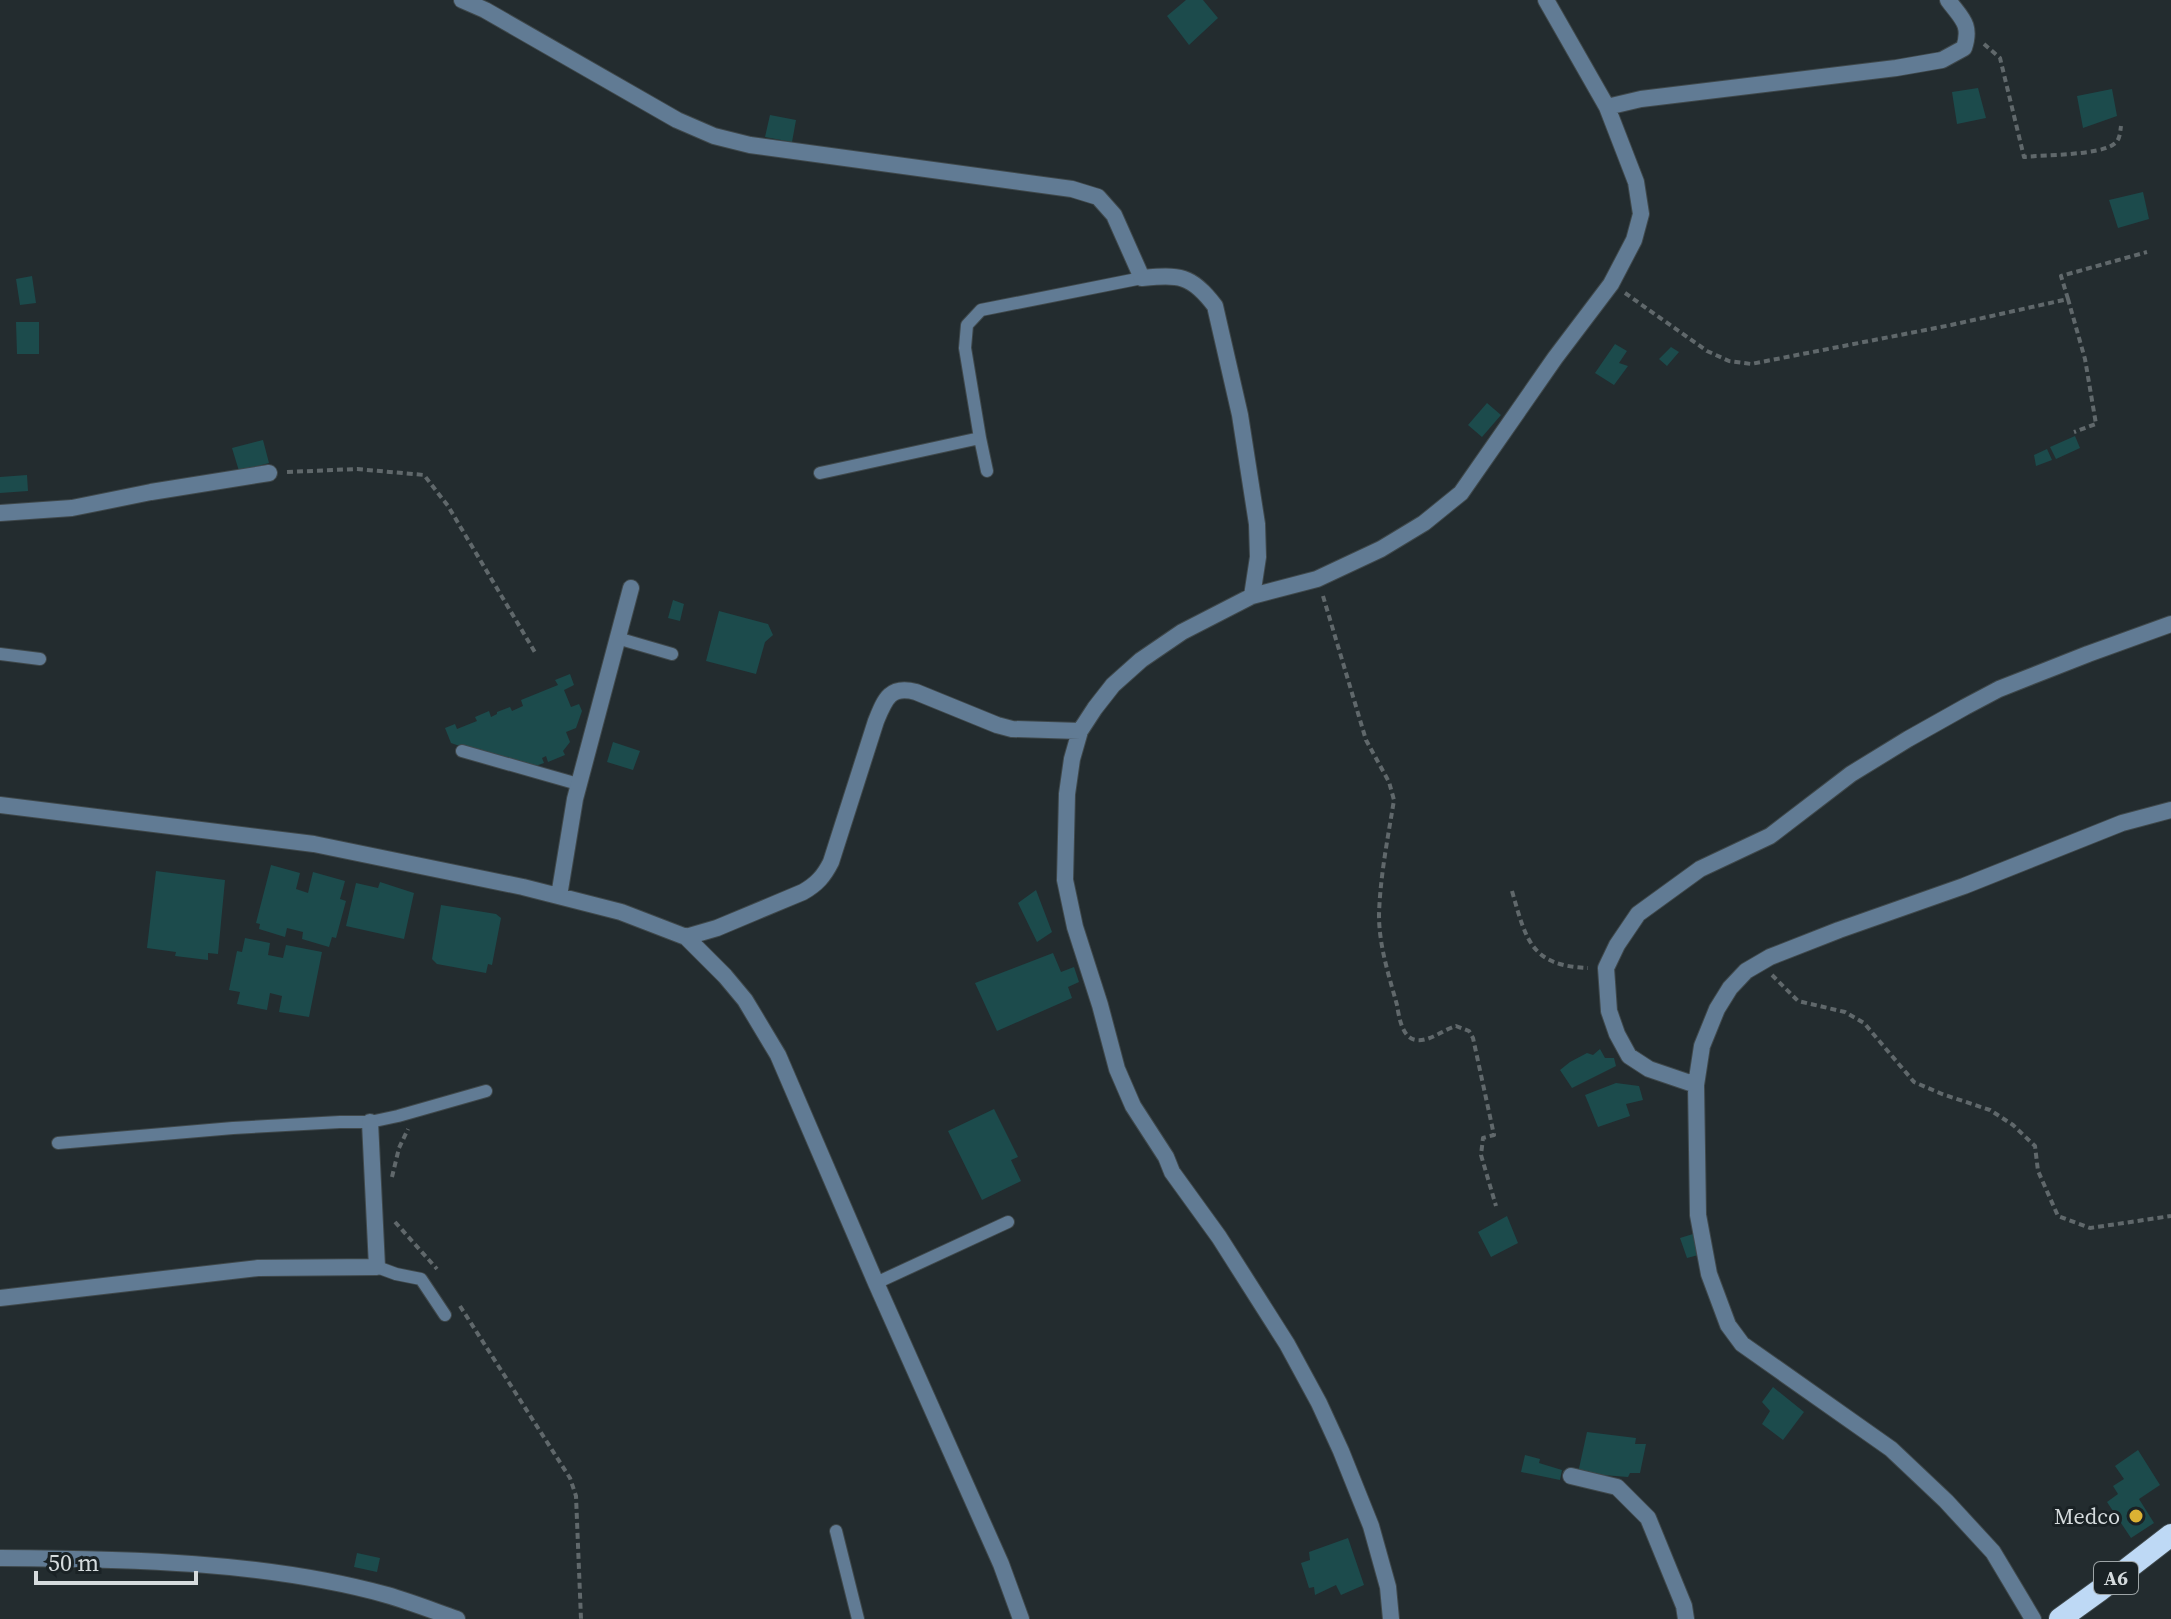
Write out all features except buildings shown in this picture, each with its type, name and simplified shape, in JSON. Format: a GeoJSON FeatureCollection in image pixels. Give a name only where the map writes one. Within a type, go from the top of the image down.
{"type":"FeatureCollection","features":[{"type":"Feature","properties":{"kind":"highway","name":"A6"},"geometry":{"type":"LineString","coordinates":[[2060,1619],[2171,1535]]}},
{"type":"Feature","properties":{"kind":"street"},"geometry":{"type":"LineString","coordinates":[[462,0],[485,10],[677,120],[714,136],[750,145],[1072,189],[1098,197],[1114,215],[1142,278],[1174,275],[1192,282],[1215,306],[1240,415],[1257,524],[1258,557],[1252,596]]}},
{"type":"Feature","properties":{"kind":"street"},"geometry":{"type":"LineString","coordinates":[[1391,1619],[1388,1587],[1371,1526],[1319,1403],[1265,1309],[1172,1172],[1166,1157],[1133,1106],[1117,1069],[1075,927],[1065,880],[1067,794],[1080,731],[1113,685],[1141,660],[1182,632],[1252,596],[1317,579],[1381,549],[1424,523],[1461,493],[1611,284],[1634,240],[1641,214],[1636,182],[1607,107],[1546,0]]}},
{"type":"Feature","properties":{"kind":"street"},"geometry":{"type":"LineString","coordinates":[[1607,107],[1641,99],[1942,60],[1964,48],[1968,35],[1965,23],[1948,0]]}},
{"type":"Feature","properties":{"kind":"street"},"geometry":{"type":"LineString","coordinates":[[0,513],[72,508],[269,473]]}},
{"type":"Feature","properties":{"kind":"street"},"geometry":{"type":"LineString","coordinates":[[559,896],[578,784],[631,588]]}},
{"type":"Feature","properties":{"kind":"street"},"geometry":{"type":"LineString","coordinates":[[1696,1085],[1649,1069],[1629,1056],[1609,1011],[1606,968],[1638,914],[1700,869],[1770,836],[1851,774],[1999,689],[2171,624]]}},
{"type":"Feature","properties":{"kind":"street"},"geometry":{"type":"LineString","coordinates":[[686,937],[717,928],[803,892],[825,874],[880,712],[889,695],[896,690],[916,692],[1012,729],[1080,731]]}},
{"type":"Feature","properties":{"kind":"street"},"geometry":{"type":"LineString","coordinates":[[0,805],[314,844],[523,887],[621,912],[686,937],[745,1000],[778,1055],[1001,1564],[1021,1619]]}},
{"type":"Feature","properties":{"kind":"street"},"geometry":{"type":"LineString","coordinates":[[2033,1619],[1993,1552],[1946,1501],[1891,1449],[1742,1344],[1728,1325],[1709,1274],[1698,1215],[1696,1085],[1702,1046],[1717,1009],[1730,988],[1760,962],[2122,823],[2171,810]]}},
{"type":"Feature","properties":{"kind":"street"},"geometry":{"type":"LineString","coordinates":[[0,1298],[258,1268],[377,1267],[370,1122]]}},
{"type":"Feature","properties":{"kind":"street"},"geometry":{"type":"LineString","coordinates":[[1571,1476],[1617,1487],[1648,1518],[1684,1606],[1686,1619]]}},
{"type":"Feature","properties":{"kind":"street"},"geometry":{"type":"LineString","coordinates":[[0,1558],[176,1562],[266,1572],[332,1582],[388,1595],[457,1619]]}},
{"type":"Feature","properties":{"kind":"lane"},"geometry":{"type":"LineString","coordinates":[[987,471],[965,348],[967,325],[981,310],[1142,278]]}},
{"type":"Feature","properties":{"kind":"lane"},"geometry":{"type":"LineString","coordinates":[[820,473],[980,438]]}},
{"type":"Feature","properties":{"kind":"lane"},"geometry":{"type":"LineString","coordinates":[[617,638],[672,654]]}},
{"type":"Feature","properties":{"kind":"lane"},"geometry":{"type":"LineString","coordinates":[[0,654],[40,659]]}},
{"type":"Feature","properties":{"kind":"lane"},"geometry":{"type":"LineString","coordinates":[[462,751],[578,784]]}},
{"type":"Feature","properties":{"kind":"lane"},"geometry":{"type":"LineString","coordinates":[[58,1143],[233,1128],[370,1122],[486,1091]]}},
{"type":"Feature","properties":{"kind":"lane"},"geometry":{"type":"LineString","coordinates":[[876,1283],[1008,1222]]}},
{"type":"Feature","properties":{"kind":"lane"},"geometry":{"type":"LineString","coordinates":[[377,1267],[421,1279],[445,1315]]}},
{"type":"Feature","properties":{"kind":"lane"},"geometry":{"type":"LineString","coordinates":[[836,1531],[858,1619]]}},
{"type":"Feature","properties":{"kind":"path"},"geometry":{"type":"LineString","coordinates":[[1968,35],[1987,45],[2000,58],[2024,157],[2099,150],[2114,144],[2120,136],[2121,126]]}},
{"type":"Feature","properties":{"kind":"path"},"geometry":{"type":"LineString","coordinates":[[2074,432],[2096,424],[2085,359],[2061,276],[2147,252]]}},
{"type":"Feature","properties":{"kind":"path"},"geometry":{"type":"LineString","coordinates":[[1611,284],[1707,351],[1729,361],[1751,364],[2068,299]]}},
{"type":"Feature","properties":{"kind":"path"},"geometry":{"type":"LineString","coordinates":[[269,473],[357,469],[424,475],[448,506],[536,654]]}},
{"type":"Feature","properties":{"kind":"path"},"geometry":{"type":"LineString","coordinates":[[1317,579],[1366,740],[1389,782],[1394,800],[1379,916],[1383,954],[1400,1019],[1408,1037],[1417,1041],[1456,1026],[1469,1031],[1473,1038],[1494,1135],[1483,1138],[1481,1155],[1496,1206]]}},
{"type":"Feature","properties":{"kind":"path"},"geometry":{"type":"LineString","coordinates":[[1512,891],[1520,922],[1535,951],[1555,964],[1606,968]]}},
{"type":"Feature","properties":{"kind":"path"},"geometry":{"type":"LineString","coordinates":[[1760,962],[1798,1001],[1845,1012],[1864,1023],[1914,1082],[1990,1110],[2013,1125],[2035,1146],[2038,1171],[2058,1216],[2090,1228],[2171,1216]]}},
{"type":"Feature","properties":{"kind":"path"},"geometry":{"type":"LineString","coordinates":[[390,1185],[399,1148],[416,1111]]}},
{"type":"Feature","properties":{"kind":"path"},"geometry":{"type":"LineString","coordinates":[[393,1211],[395,1223],[437,1269]]}},
{"type":"Feature","properties":{"kind":"path"},"geometry":{"type":"LineString","coordinates":[[453,1294],[570,1478],[576,1496],[581,1619]]}},
{"type":"Feature","properties":{"kind":"place","name":"Medco"},"geometry":{"type":"Point","coordinates":[2136,1516]}}]}
